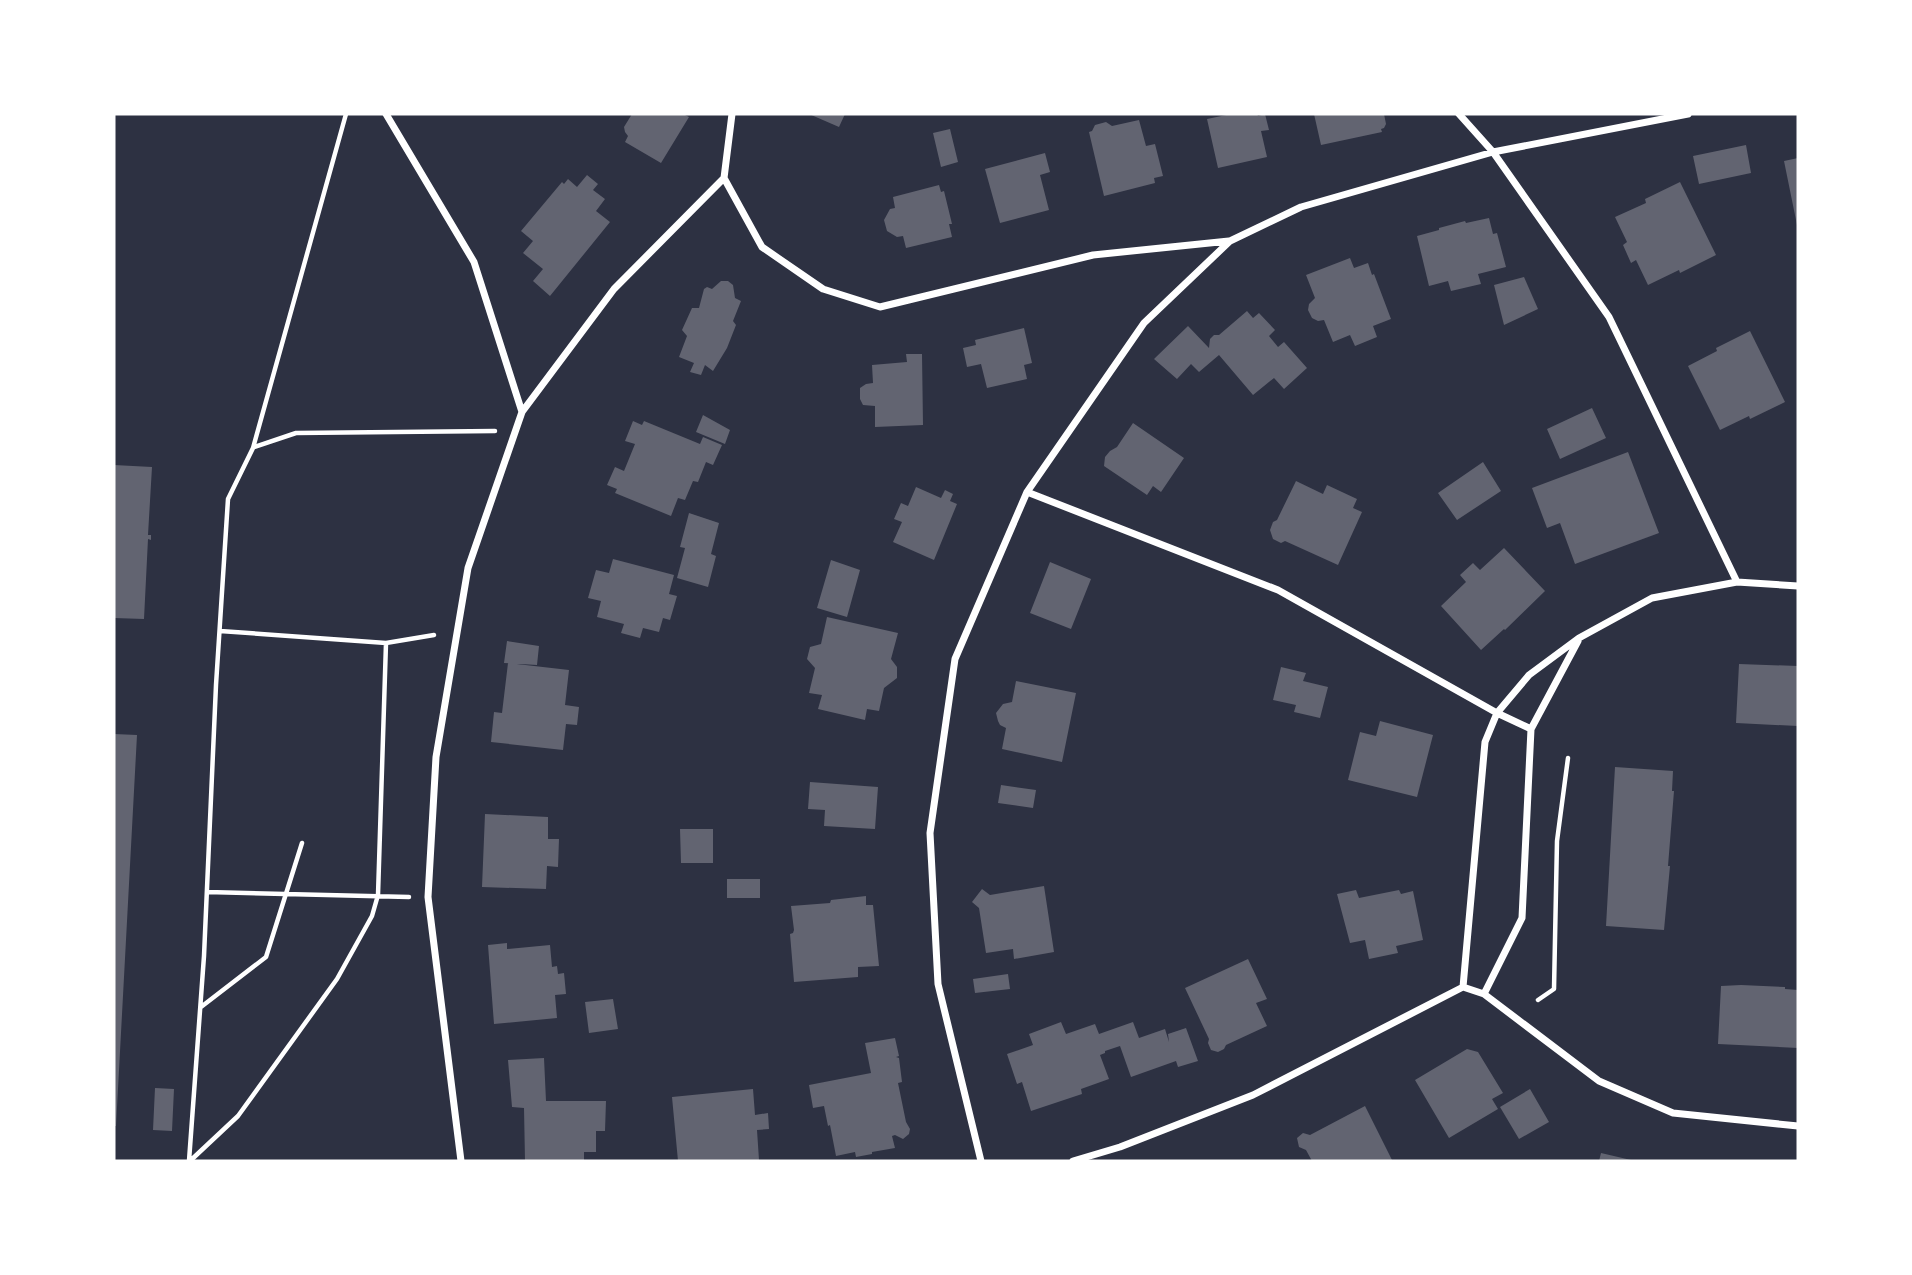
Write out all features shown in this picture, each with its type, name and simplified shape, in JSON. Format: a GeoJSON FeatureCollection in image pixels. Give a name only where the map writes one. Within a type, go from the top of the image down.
{"type":"FeatureCollection","features":[{"type":"Feature","properties":{"kind":"street"},"geometry":{"type":"LineString","coordinates":[[386,114],[474,262],[522,412]]}},
{"type":"Feature","properties":{"kind":"street"},"geometry":{"type":"LineString","coordinates":[[732,114],[724,178],[762,247],[822,289],[880,307],[1093,255],[1230,240],[1301,207],[1493,152],[1688,114]]}},
{"type":"Feature","properties":{"kind":"street"},"geometry":{"type":"LineString","coordinates":[[1459,114],[1493,152],[1609,317],[1737,582]]}},
{"type":"Feature","properties":{"kind":"street"},"geometry":{"type":"LineString","coordinates":[[461,1161],[428,897],[436,757],[468,568],[522,412],[614,289],[724,178]]}},
{"type":"Feature","properties":{"kind":"street"},"geometry":{"type":"LineString","coordinates":[[981,1161],[938,984],[930,833],[955,659],[1027,492],[1144,323],[1230,240]]}},
{"type":"Feature","properties":{"kind":"street"},"geometry":{"type":"LineString","coordinates":[[1027,492],[1278,590],[1497,713],[1531,729]]}},
{"type":"Feature","properties":{"kind":"street"},"geometry":{"type":"LineString","coordinates":[[1463,987],[1485,742],[1497,713],[1529,675],[1579,638],[1652,598],[1737,582],[1798,586]]}},
{"type":"Feature","properties":{"kind":"street"},"geometry":{"type":"LineString","coordinates":[[1483,994],[1522,918],[1531,729],[1579,638]]}},
{"type":"Feature","properties":{"kind":"street"},"geometry":{"type":"LineString","coordinates":[[1073,1161],[1120,1147],[1254,1096],[1463,987],[1483,994],[1599,1081],[1673,1113],[1798,1126]]}},
{"type":"Feature","properties":{"kind":"path"},"geometry":{"type":"LineString","coordinates":[[190,1161],[201,1008],[228,499],[253,448],[346,114]]}},
{"type":"Feature","properties":{"kind":"path"},"geometry":{"type":"LineString","coordinates":[[253,448],[296,433],[516,431]]}},
{"type":"Feature","properties":{"kind":"path"},"geometry":{"type":"LineString","coordinates":[[220,631],[386,643],[457,634]]}},
{"type":"Feature","properties":{"kind":"path"},"geometry":{"type":"LineString","coordinates":[[190,1161],[237,1116],[337,979],[372,916],[378,895],[386,643]]}},
{"type":"Feature","properties":{"kind":"path"},"geometry":{"type":"LineString","coordinates":[[1538,1000],[1554,989],[1557,841],[1568,758]]}},
{"type":"Feature","properties":{"kind":"path"},"geometry":{"type":"LineString","coordinates":[[201,1008],[266,957],[302,843]]}},
{"type":"Feature","properties":{"kind":"path"},"geometry":{"type":"LineString","coordinates":[[207,892],[428,897]]}},
{"type":"Feature","properties":{"kind":"building"},"geometry":{"type":"Polygon","coordinates":[[[632,114],[683,114],[689,117],[661,163],[625,142],[628,136],[624,127],[632,114]]]}},
{"type":"Feature","properties":{"kind":"building"},"geometry":{"type":"Polygon","coordinates":[[[809,114],[845,114],[839,127],[809,114]]]}},
{"type":"Feature","properties":{"kind":"building"},"geometry":{"type":"Polygon","coordinates":[[[1231,114],[1265,114],[1269,130],[1261,131],[1267,157],[1218,168],[1207,119],[1231,114]]]}},
{"type":"Feature","properties":{"kind":"building"},"geometry":{"type":"Polygon","coordinates":[[[1314,114],[1384,114],[1386,124],[1381,129],[1382,132],[1321,145],[1314,114]]]}},
{"type":"Feature","properties":{"kind":"building"},"geometry":{"type":"Polygon","coordinates":[[[1139,120],[1146,146],[1155,144],[1163,176],[1154,178],[1155,183],[1104,196],[1089,132],[1095,125],[1106,122],[1112,126],[1139,120]]]}},
{"type":"Feature","properties":{"kind":"building"},"geometry":{"type":"Polygon","coordinates":[[[950,129],[958,162],[941,167],[933,133],[950,129]]]}},
{"type":"Feature","properties":{"kind":"building"},"geometry":{"type":"Polygon","coordinates":[[[1746,145],[1751,173],[1699,184],[1693,156],[1746,145]]]}},
{"type":"Feature","properties":{"kind":"building"},"geometry":{"type":"Polygon","coordinates":[[[1045,153],[1050,172],[1040,175],[1049,210],[1000,223],[985,169],[1045,153]]]}},
{"type":"Feature","properties":{"kind":"building"},"geometry":{"type":"Polygon","coordinates":[[[1798,158],[1798,225],[1797,225],[1784,161],[1798,158]]]}},
{"type":"Feature","properties":{"kind":"building"},"geometry":{"type":"Polygon","coordinates":[[[587,175],[598,184],[593,190],[605,199],[596,211],[610,222],[550,296],[533,281],[543,269],[523,253],[533,241],[521,231],[562,182],[564,184],[568,179],[577,187],[587,175]]]}},
{"type":"Feature","properties":{"kind":"building"},"geometry":{"type":"Polygon","coordinates":[[[1680,182],[1716,255],[1648,285],[1636,260],[1631,263],[1623,245],[1627,242],[1615,217],[1646,203],[1645,199],[1680,182]]]}},
{"type":"Feature","properties":{"kind":"building"},"geometry":{"type":"Polygon","coordinates":[[[939,185],[941,192],[944,191],[952,224],[949,224],[952,237],[906,248],[903,236],[897,237],[887,231],[884,220],[890,209],[895,208],[893,197],[939,185]]]}},
{"type":"Feature","properties":{"kind":"building"},"geometry":{"type":"Polygon","coordinates":[[[1489,218],[1493,234],[1497,233],[1506,267],[1478,274],[1481,284],[1451,291],[1448,281],[1429,286],[1417,236],[1465,221],[1466,223],[1489,218]]]}},
{"type":"Feature","properties":{"kind":"building"},"geometry":{"type":"Polygon","coordinates":[[[1350,258],[1354,268],[1368,263],[1391,319],[1373,326],[1377,337],[1355,346],[1350,335],[1333,342],[1324,320],[1312,318],[1308,310],[1309,304],[1315,298],[1306,275],[1350,258]]]}},
{"type":"Feature","properties":{"kind":"building"},"geometry":{"type":"Polygon","coordinates":[[[1524,277],[1538,309],[1504,325],[1494,285],[1524,277]]]}},
{"type":"Feature","properties":{"kind":"building"},"geometry":{"type":"Polygon","coordinates":[[[721,281],[728,281],[733,285],[735,298],[741,301],[733,321],[736,325],[727,348],[713,371],[705,365],[701,375],[690,372],[694,363],[679,357],[687,336],[682,330],[692,308],[699,308],[704,289],[712,289],[721,281]]]}},
{"type":"Feature","properties":{"kind":"building"},"geometry":{"type":"Polygon","coordinates":[[[1247,311],[1253,318],[1259,313],[1275,330],[1269,336],[1278,347],[1284,342],[1307,368],[1284,389],[1274,378],[1253,395],[1219,355],[1199,372],[1191,364],[1177,379],[1154,359],[1188,326],[1209,348],[1210,339],[1214,335],[1219,335],[1247,311]]]}},
{"type":"Feature","properties":{"kind":"building"},"geometry":{"type":"Polygon","coordinates":[[[1024,328],[1032,363],[1024,365],[1027,379],[987,388],[981,364],[967,367],[963,348],[976,345],[975,340],[1024,328]]]}},
{"type":"Feature","properties":{"kind":"building"},"geometry":{"type":"Polygon","coordinates":[[[1750,331],[1785,402],[1720,430],[1688,366],[1750,331]]]}},
{"type":"Feature","properties":{"kind":"building"},"geometry":{"type":"Polygon","coordinates":[[[906,354],[922,354],[923,425],[875,427],[875,406],[863,405],[860,388],[873,383],[872,365],[907,362],[906,354]]]}},
{"type":"Feature","properties":{"kind":"building"},"geometry":{"type":"Polygon","coordinates":[[[1592,408],[1606,438],[1560,459],[1547,429],[1592,408]]]}},
{"type":"Feature","properties":{"kind":"building"},"geometry":{"type":"Polygon","coordinates":[[[703,415],[730,430],[725,444],[696,432],[703,415]]]}},
{"type":"Feature","properties":{"kind":"building"},"geometry":{"type":"Polygon","coordinates":[[[633,421],[642,425],[644,421],[700,444],[703,437],[722,445],[713,465],[706,462],[698,482],[693,481],[685,500],[678,498],[671,516],[615,493],[617,489],[607,485],[615,467],[624,471],[635,444],[625,441],[633,421]]]}},
{"type":"Feature","properties":{"kind":"building"},"geometry":{"type":"Polygon","coordinates":[[[1133,423],[1184,458],[1161,492],[1153,486],[1147,495],[1104,466],[1105,457],[1117,447],[1133,423]]]}},
{"type":"Feature","properties":{"kind":"building"},"geometry":{"type":"Polygon","coordinates":[[[1628,452],[1659,533],[1575,564],[1560,523],[1547,528],[1532,488],[1628,452]]]}},
{"type":"Feature","properties":{"kind":"building"},"geometry":{"type":"Polygon","coordinates":[[[1483,462],[1501,491],[1457,520],[1438,493],[1483,462]]]}},
{"type":"Feature","properties":{"kind":"building"},"geometry":{"type":"Polygon","coordinates":[[[114,465],[152,467],[148,535],[151,535],[151,540],[148,539],[144,619],[114,618],[114,465]]]}},
{"type":"Feature","properties":{"kind":"building"},"geometry":{"type":"Polygon","coordinates":[[[1296,481],[1323,494],[1327,485],[1357,499],[1353,508],[1362,512],[1338,565],[1285,541],[1281,543],[1273,539],[1270,530],[1273,522],[1277,520],[1296,481]]]}},
{"type":"Feature","properties":{"kind":"building"},"geometry":{"type":"Polygon","coordinates":[[[916,487],[941,498],[945,490],[953,494],[950,501],[957,504],[934,560],[893,542],[902,522],[894,519],[901,503],[908,506],[916,487]]]}},
{"type":"Feature","properties":{"kind":"building"},"geometry":{"type":"Polygon","coordinates":[[[689,513],[719,523],[711,554],[716,556],[708,587],[677,578],[685,548],[680,547],[689,513]]]}},
{"type":"Feature","properties":{"kind":"building"},"geometry":{"type":"Polygon","coordinates":[[[1504,548],[1545,591],[1481,650],[1441,606],[1466,582],[1460,575],[1473,563],[1480,570],[1504,548]]]}},
{"type":"Feature","properties":{"kind":"building"},"geometry":{"type":"Polygon","coordinates":[[[613,559],[674,575],[669,594],[677,596],[670,620],[663,618],[659,632],[643,628],[640,638],[621,633],[624,624],[597,617],[601,601],[588,598],[596,570],[609,573],[613,559]]]}},
{"type":"Feature","properties":{"kind":"building"},"geometry":{"type":"Polygon","coordinates":[[[831,560],[860,570],[847,617],[817,608],[831,560]]]}},
{"type":"Feature","properties":{"kind":"building"},"geometry":{"type":"Polygon","coordinates":[[[1050,562],[1091,579],[1071,629],[1030,613],[1050,562]]]}},
{"type":"Feature","properties":{"kind":"building"},"geometry":{"type":"Polygon","coordinates":[[[827,617],[898,633],[891,659],[897,667],[897,678],[884,688],[879,711],[867,709],[865,720],[818,709],[822,695],[809,693],[815,668],[807,659],[810,647],[821,644],[827,617]]]}},
{"type":"Feature","properties":{"kind":"building"},"geometry":{"type":"Polygon","coordinates":[[[507,641],[539,646],[537,665],[504,663],[507,641]]]}},
{"type":"Feature","properties":{"kind":"building"},"geometry":{"type":"Polygon","coordinates":[[[508,663],[569,670],[565,705],[579,707],[577,725],[566,724],[563,750],[491,742],[494,712],[502,713],[508,663]]]}},
{"type":"Feature","properties":{"kind":"building"},"geometry":{"type":"Polygon","coordinates":[[[1739,664],[1798,666],[1798,726],[1736,723],[1739,664]]]}},
{"type":"Feature","properties":{"kind":"building"},"geometry":{"type":"Polygon","coordinates":[[[1281,667],[1306,673],[1303,681],[1328,687],[1320,718],[1294,712],[1296,705],[1273,700],[1281,667]]]}},
{"type":"Feature","properties":{"kind":"building"},"geometry":{"type":"Polygon","coordinates":[[[1016,681],[1076,693],[1062,762],[1002,749],[1006,728],[1000,725],[996,713],[1003,704],[1012,702],[1016,681]]]}},
{"type":"Feature","properties":{"kind":"building"},"geometry":{"type":"Polygon","coordinates":[[[1380,721],[1433,735],[1417,797],[1348,780],[1360,732],[1376,736],[1380,721]]]}},
{"type":"Feature","properties":{"kind":"building"},"geometry":{"type":"Polygon","coordinates":[[[114,734],[137,735],[116,1126],[114,1126],[114,734]]]}},
{"type":"Feature","properties":{"kind":"building"},"geometry":{"type":"Polygon","coordinates":[[[1615,767],[1673,771],[1670,866],[1664,930],[1606,926],[1615,767]]]}},
{"type":"Feature","properties":{"kind":"building"},"geometry":{"type":"Polygon","coordinates":[[[810,782],[878,787],[875,829],[824,826],[825,810],[808,809],[810,782]]]}},
{"type":"Feature","properties":{"kind":"building"},"geometry":{"type":"Polygon","coordinates":[[[1001,785],[1036,790],[1033,808],[998,803],[1001,785]]]}},
{"type":"Feature","properties":{"kind":"building"},"geometry":{"type":"Polygon","coordinates":[[[485,814],[548,817],[548,839],[559,839],[558,867],[547,866],[546,889],[482,887],[485,814]]]}},
{"type":"Feature","properties":{"kind":"building"},"geometry":{"type":"Polygon","coordinates":[[[680,829],[713,829],[713,863],[681,863],[680,829]]]}},
{"type":"Feature","properties":{"kind":"building"},"geometry":{"type":"Polygon","coordinates":[[[727,879],[760,879],[760,898],[727,898],[727,879]]]}},
{"type":"Feature","properties":{"kind":"building"},"geometry":{"type":"Polygon","coordinates":[[[1044,886],[1054,952],[1014,959],[1013,949],[986,953],[979,908],[972,902],[982,889],[990,895],[1044,886]]]}},
{"type":"Feature","properties":{"kind":"building"},"geometry":{"type":"Polygon","coordinates":[[[1356,890],[1359,898],[1399,890],[1401,894],[1413,891],[1423,940],[1396,946],[1398,953],[1369,959],[1365,940],[1350,943],[1337,894],[1356,890]]]}},
{"type":"Feature","properties":{"kind":"building"},"geometry":{"type":"Polygon","coordinates":[[[866,896],[866,905],[873,905],[879,966],[858,967],[858,977],[794,982],[790,934],[794,930],[791,906],[830,903],[831,900],[866,896]]]}},
{"type":"Feature","properties":{"kind":"building"},"geometry":{"type":"Polygon","coordinates":[[[507,943],[507,949],[550,945],[552,967],[557,966],[558,974],[564,973],[566,994],[555,995],[557,1018],[494,1024],[488,945],[507,943]]]}},
{"type":"Feature","properties":{"kind":"building"},"geometry":{"type":"Polygon","coordinates":[[[1248,959],[1267,999],[1256,1003],[1267,1026],[1226,1045],[1218,1052],[1211,1050],[1209,1039],[1185,988],[1248,959]]]}},
{"type":"Feature","properties":{"kind":"building"},"geometry":{"type":"Polygon","coordinates":[[[1008,974],[1010,989],[975,993],[973,979],[1008,974]]]}},
{"type":"Feature","properties":{"kind":"building"},"geometry":{"type":"Polygon","coordinates":[[[1721,986],[1798,990],[1798,1048],[1718,1044],[1721,986]]]}},
{"type":"Feature","properties":{"kind":"building"},"geometry":{"type":"Polygon","coordinates":[[[613,999],[618,1029],[589,1033],[585,1002],[613,999]]]}},
{"type":"Feature","properties":{"kind":"building"},"geometry":{"type":"Polygon","coordinates":[[[1061,1022],[1066,1034],[1095,1024],[1099,1034],[1133,1022],[1139,1038],[1165,1029],[1169,1042],[1168,1034],[1186,1028],[1198,1061],[1178,1067],[1176,1061],[1131,1077],[1120,1046],[1100,1055],[1109,1079],[1081,1089],[1082,1094],[1031,1111],[1022,1082],[1017,1084],[1007,1054],[1033,1045],[1029,1034],[1061,1022]]]}},
{"type":"Feature","properties":{"kind":"building"},"geometry":{"type":"Polygon","coordinates":[[[895,1038],[902,1082],[898,1083],[909,1134],[903,1139],[892,1136],[895,1148],[856,1157],[855,1152],[836,1156],[824,1106],[813,1108],[809,1085],[871,1073],[865,1043],[895,1038]]]}},
{"type":"Feature","properties":{"kind":"building"},"geometry":{"type":"Polygon","coordinates":[[[1467,1049],[1478,1052],[1503,1093],[1492,1099],[1498,1109],[1449,1138],[1415,1080],[1467,1049]]]}},
{"type":"Feature","properties":{"kind":"building"},"geometry":{"type":"Polygon","coordinates":[[[544,1058],[546,1101],[606,1101],[605,1131],[596,1131],[596,1152],[584,1152],[584,1161],[525,1161],[524,1108],[512,1107],[508,1060],[544,1058]]]}},
{"type":"Feature","properties":{"kind":"building"},"geometry":{"type":"Polygon","coordinates":[[[155,1088],[174,1089],[172,1131],[153,1130],[155,1088]]]}},
{"type":"Feature","properties":{"kind":"building"},"geometry":{"type":"Polygon","coordinates":[[[753,1089],[755,1115],[768,1113],[769,1129],[757,1130],[759,1160],[678,1161],[672,1097],[753,1089]]]}},
{"type":"Feature","properties":{"kind":"building"},"geometry":{"type":"Polygon","coordinates":[[[1530,1089],[1549,1122],[1519,1139],[1500,1107],[1530,1089]]]}},
{"type":"Feature","properties":{"kind":"building"},"geometry":{"type":"Polygon","coordinates":[[[1365,1106],[1392,1160],[1312,1161],[1306,1150],[1299,1147],[1297,1138],[1303,1133],[1310,1135],[1365,1106]]]}},
{"type":"Feature","properties":{"kind":"building"},"geometry":{"type":"Polygon","coordinates":[[[1601,1153],[1631,1160],[1631,1161],[1599,1161],[1601,1153]]]}}]}
